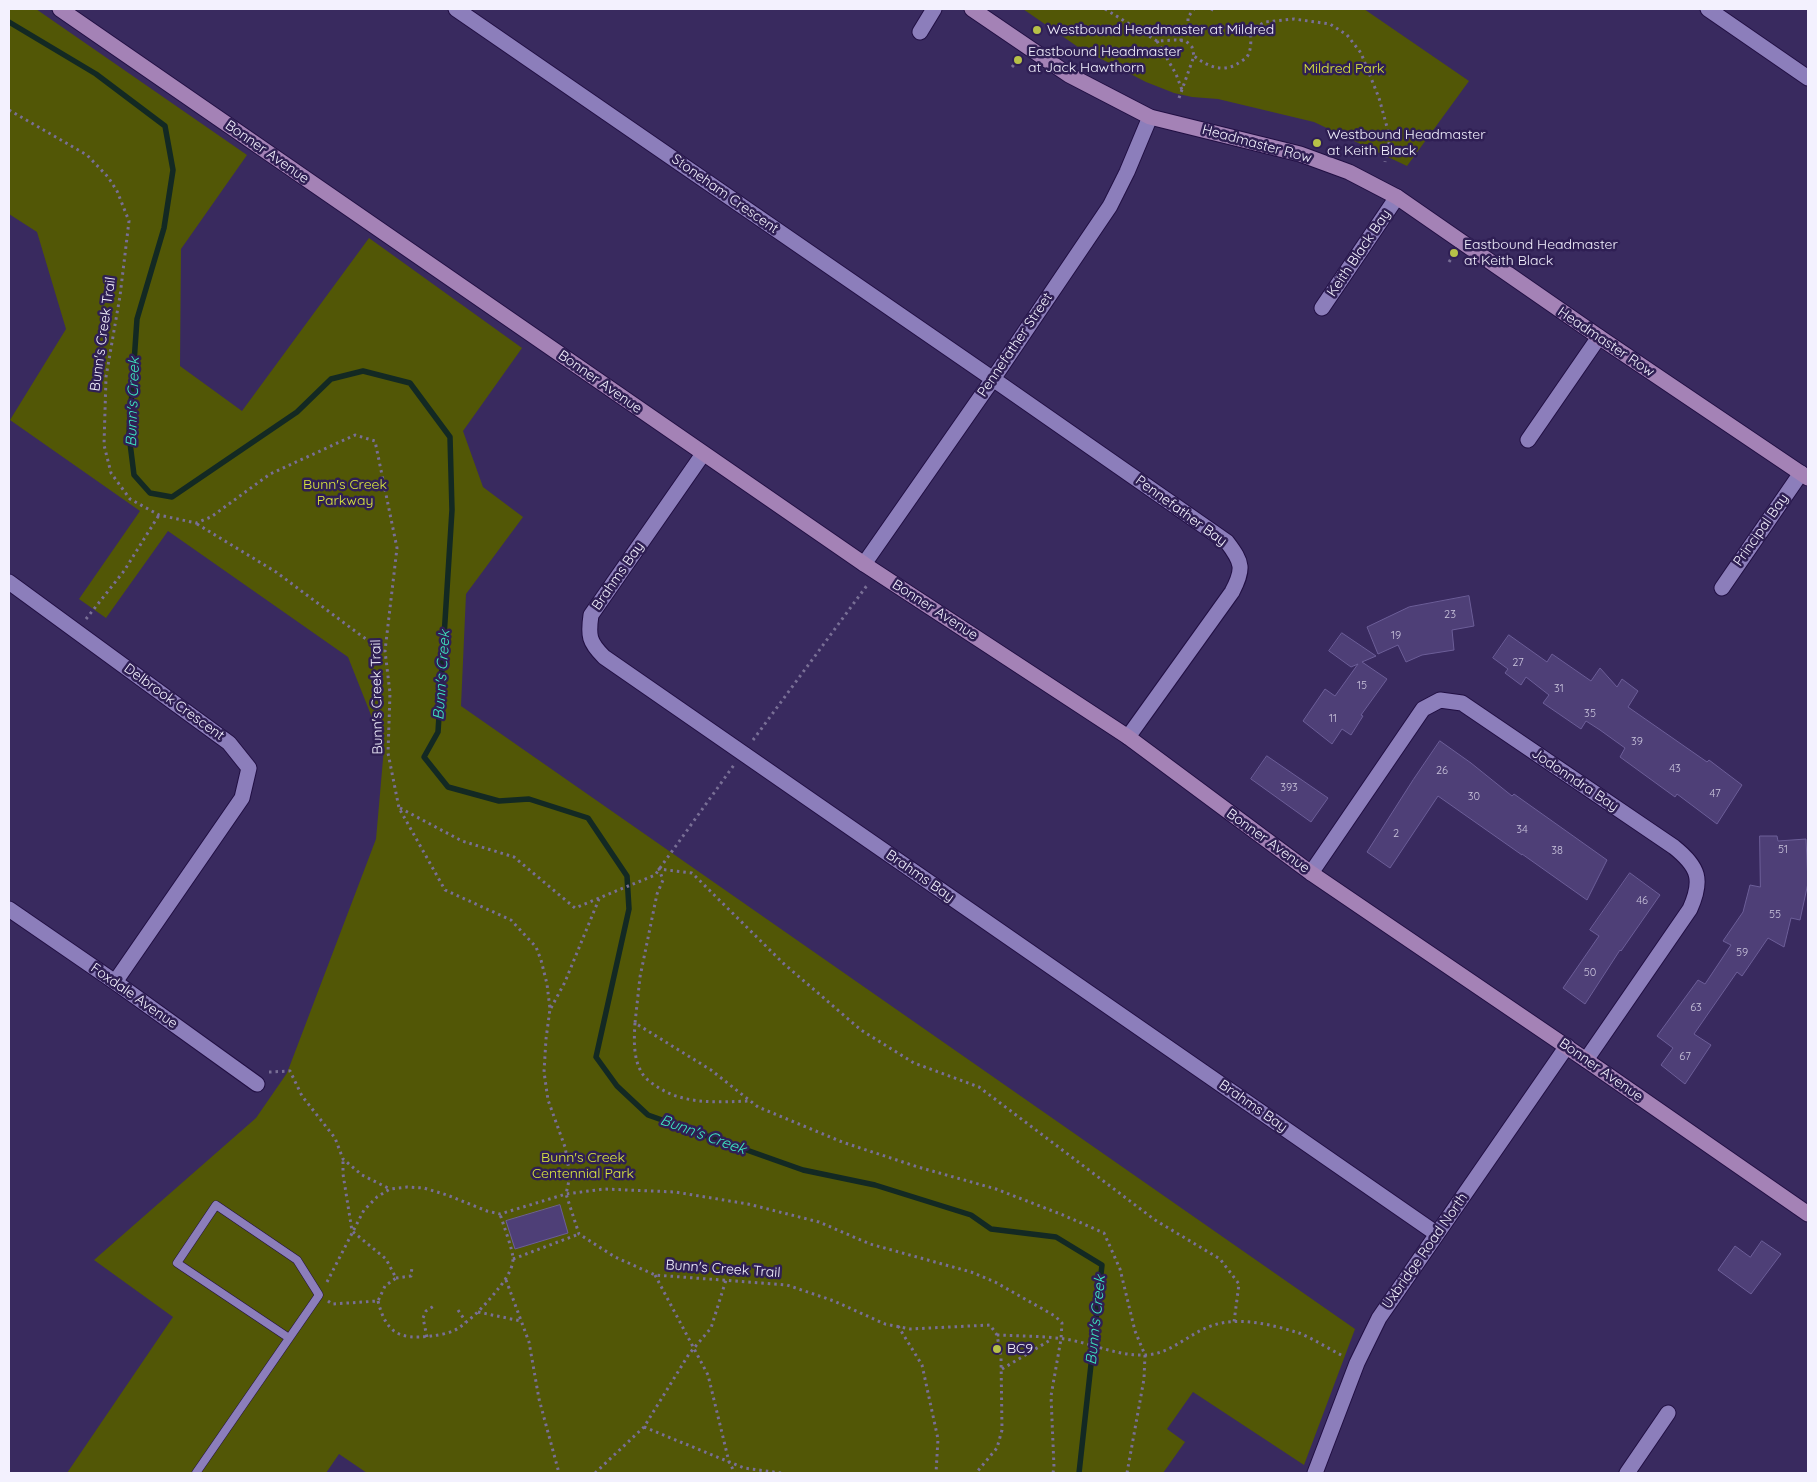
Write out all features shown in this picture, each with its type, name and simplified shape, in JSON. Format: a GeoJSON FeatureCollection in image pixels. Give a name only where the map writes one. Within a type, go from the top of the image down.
{"type":"FeatureCollection","features":[{"type":"Feature","properties":{"kind":"street","name":"Bonner Avenue"},"geometry":{"type":"LineString","coordinates":[[60,9],[703,454],[871,568],[1128,737],[1311,873],[1567,1046],[1808,1214]]}},
{"type":"Feature","properties":{"kind":"street","name":"Stoneham Crescent"},"geometry":{"type":"LineString","coordinates":[[456,9],[993,379]]}},
{"type":"Feature","properties":{"kind":"street"},"geometry":{"type":"LineString","coordinates":[[920,32],[934,9]]}},
{"type":"Feature","properties":{"kind":"street","name":"Headmaster Row"},"geometry":{"type":"LineString","coordinates":[[972,9],[1069,76],[1150,116],[1300,154],[1349,172],[1396,198],[1804,476]]}},
{"type":"Feature","properties":{"kind":"street"},"geometry":{"type":"LineString","coordinates":[[1708,9],[1808,78]]}},
{"type":"Feature","properties":{"kind":"street","name":"Pennefather Street"},"geometry":{"type":"LineString","coordinates":[[871,568],[993,379],[1110,206],[1134,156],[1150,116]]}},
{"type":"Feature","properties":{"kind":"street","name":"Keith Black Bay"},"geometry":{"type":"LineString","coordinates":[[1322,308],[1396,198]]}},
{"type":"Feature","properties":{"kind":"street"},"geometry":{"type":"LineString","coordinates":[[1528,440],[1599,337]]}},
{"type":"Feature","properties":{"kind":"street","name":"Pennefather Bay"},"geometry":{"type":"LineString","coordinates":[[993,379],[1227,542],[1238,556],[1241,575],[1232,592],[1128,737]]}},
{"type":"Feature","properties":{"kind":"street","name":"Brahms Bay"},"geometry":{"type":"LineString","coordinates":[[703,454],[591,615],[588,633],[593,646],[604,657],[1437,1234]]}},
{"type":"Feature","properties":{"kind":"street","name":"Principal Bay"},"geometry":{"type":"LineString","coordinates":[[1722,588],[1804,476]]}},
{"type":"Feature","properties":{"kind":"street","name":"Delbrook Crescent"},"geometry":{"type":"LineString","coordinates":[[9,582],[230,743],[249,768],[242,798],[115,982]]}},
{"type":"Feature","properties":{"kind":"street","name":"Jodonndra Bay"},"geometry":{"type":"LineString","coordinates":[[1311,873],[1424,709],[1440,700],[1462,703],[1674,847],[1688,859],[1698,875],[1698,892],[1690,910],[1586,1060]]}},
{"type":"Feature","properties":{"kind":"street","name":"Foxdale Avenue"},"geometry":{"type":"LineString","coordinates":[[9,909],[257,1084]]}},
{"type":"Feature","properties":{"kind":"street","name":"Uxbridge Road North"},"geometry":{"type":"LineString","coordinates":[[1315,1473],[1357,1363],[1380,1318],[1567,1046]]}},
{"type":"Feature","properties":{"kind":"street"},"geometry":{"type":"LineString","coordinates":[[1627,1473],[1668,1414]]}},
{"type":"Feature","properties":{"kind":"lane"},"geometry":{"type":"LineString","coordinates":[[196,1473],[319,1296],[297,1260],[216,1205],[177,1263],[289,1338]]}},
{"type":"Feature","properties":{"kind":"path"},"geometry":{"type":"LineString","coordinates":[[1105,9],[1157,41],[1176,74],[1182,91]]}},
{"type":"Feature","properties":{"kind":"path"},"geometry":{"type":"LineString","coordinates":[[1181,41],[1181,34],[1188,33],[1188,17],[1194,9]]}},
{"type":"Feature","properties":{"kind":"path"},"geometry":{"type":"LineString","coordinates":[[1211,9],[1215,11]]}},
{"type":"Feature","properties":{"kind":"path"},"geometry":{"type":"LineString","coordinates":[[1194,56],[1205,65],[1217,69],[1234,66],[1246,57],[1251,42],[1250,30],[1265,22],[1294,19],[1330,24],[1347,35],[1361,53],[1372,80],[1390,138],[1385,162]]}},
{"type":"Feature","properties":{"kind":"path"},"geometry":{"type":"LineString","coordinates":[[1157,41],[1186,41],[1192,47],[1194,56],[1179,98]]}},
{"type":"Feature","properties":{"kind":"path"},"geometry":{"type":"LineString","coordinates":[[1012,67],[1018,60]]}},
{"type":"Feature","properties":{"kind":"path","name":"Bunn's Creek Trail"},"geometry":{"type":"LineString","coordinates":[[9,110],[87,155],[108,177],[117,191],[129,221],[120,296],[106,377],[104,445],[111,473],[130,498],[159,515],[196,524],[211,517],[270,474],[355,435],[375,441],[397,548],[385,651],[390,693],[388,753],[399,808],[445,890],[511,920],[536,948],[547,984],[550,1009],[544,1072],[548,1100],[565,1147],[570,1176],[566,1194],[579,1234],[615,1257],[655,1275],[787,1285],[834,1301],[884,1324],[910,1329],[990,1325],[997,1335]]}},
{"type":"Feature","properties":{"kind":"path"},"geometry":{"type":"LineString","coordinates":[[76,631],[124,571],[159,515]]}},
{"type":"Feature","properties":{"kind":"path"},"geometry":{"type":"LineString","coordinates":[[196,524],[276,572],[385,651]]}},
{"type":"Feature","properties":{"kind":"path"},"geometry":{"type":"LineString","coordinates":[[399,808],[462,841],[514,857],[575,908],[655,875],[743,753],[871,568]]}},
{"type":"Feature","properties":{"kind":"path"},"geometry":{"type":"LineString","coordinates":[[659,869],[663,880],[657,894],[640,977],[635,1023],[636,1054],[642,1073],[652,1083],[670,1094],[691,1101],[750,1101]]}},
{"type":"Feature","properties":{"kind":"path"},"geometry":{"type":"LineString","coordinates":[[659,869],[692,873],[783,963],[861,1030],[914,1063],[979,1087],[1155,1220],[1220,1259],[1239,1284],[1234,1322]]}},
{"type":"Feature","properties":{"kind":"path"},"geometry":{"type":"LineString","coordinates":[[550,1009],[565,982],[599,899]]}},
{"type":"Feature","properties":{"kind":"path"},"geometry":{"type":"LineString","coordinates":[[635,1023],[711,1070],[758,1106],[842,1142],[918,1167],[996,1189],[1063,1214],[1104,1233],[1120,1269],[1135,1331],[1145,1355],[1144,1379],[1126,1473]]}},
{"type":"Feature","properties":{"kind":"path"},"geometry":{"type":"LineString","coordinates":[[241,1073],[290,1071],[302,1096],[335,1138],[343,1158],[343,1174],[352,1231],[386,1259],[396,1278]]}},
{"type":"Feature","properties":{"kind":"path"},"geometry":{"type":"LineString","coordinates":[[343,1158],[362,1175],[390,1189]]}},
{"type":"Feature","properties":{"kind":"path"},"geometry":{"type":"LineString","coordinates":[[378,1301],[332,1304],[319,1296],[364,1210],[376,1197],[390,1189],[424,1188],[447,1195],[487,1212],[500,1214],[566,1194],[604,1189],[675,1192],[748,1204],[819,1222],[870,1244],[971,1272],[995,1282],[1055,1316],[1062,1323],[1063,1339],[1052,1396],[1053,1473]]}},
{"type":"Feature","properties":{"kind":"path"},"geometry":{"type":"LineString","coordinates":[[412,1268],[411,1276],[396,1278],[385,1286],[378,1301],[386,1322],[394,1331],[412,1338],[451,1332],[459,1328],[478,1312],[506,1279],[513,1259],[500,1214]]}},
{"type":"Feature","properties":{"kind":"path"},"geometry":{"type":"LineString","coordinates":[[513,1259],[579,1234]]}},
{"type":"Feature","properties":{"kind":"path"},"geometry":{"type":"LineString","coordinates":[[655,1275],[708,1375],[729,1462],[735,1473]]}},
{"type":"Feature","properties":{"kind":"path"},"geometry":{"type":"LineString","coordinates":[[506,1279],[529,1342],[539,1399],[559,1473]]}},
{"type":"Feature","properties":{"kind":"path"},"geometry":{"type":"LineString","coordinates":[[596,1473],[644,1427],[694,1348],[711,1328],[726,1280]]}},
{"type":"Feature","properties":{"kind":"path"},"geometry":{"type":"LineString","coordinates":[[427,1337],[423,1318],[426,1311],[434,1306]]}},
{"type":"Feature","properties":{"kind":"path"},"geometry":{"type":"LineString","coordinates":[[458,1310],[466,1322]]}},
{"type":"Feature","properties":{"kind":"path"},"geometry":{"type":"LineString","coordinates":[[478,1312],[521,1321]]}},
{"type":"Feature","properties":{"kind":"path"},"geometry":{"type":"LineString","coordinates":[[976,1473],[997,1448],[1002,1430],[1001,1357],[997,1335],[1063,1339],[1145,1355],[1173,1348],[1206,1328],[1228,1321],[1258,1323],[1300,1334],[1357,1363]]}},
{"type":"Feature","properties":{"kind":"path"},"geometry":{"type":"LineString","coordinates":[[898,1326],[922,1365],[938,1439],[936,1473]]}},
{"type":"Feature","properties":{"kind":"path"},"geometry":{"type":"LineString","coordinates":[[1001,1369],[1053,1338]]}},
{"type":"Feature","properties":{"kind":"path"},"geometry":{"type":"LineString","coordinates":[[644,1427],[744,1468],[781,1473]]}},
{"type":"Feature","properties":{"kind":"green space","name":"Bunn's Creek Centennial Park"},"geometry":{"type":"Polygon","coordinates":[[[9,9],[36,9],[247,155],[181,249],[180,366],[242,411],[369,238],[522,348],[463,431],[483,487],[523,517],[466,594],[461,706],[1355,1329],[1304,1465],[1193,1392],[1167,1429],[1185,1442],[1163,1473],[367,1473],[339,1454],[326,1473],[67,1473],[173,1317],[94,1260],[256,1118],[287,1073],[376,839],[384,748],[348,657],[168,531],[106,618],[79,599],[140,511],[10,420],[66,329],[37,232],[9,214],[9,9]]]}},
{"type":"Feature","properties":{"kind":"green space","name":"Mildred Park"},"geometry":{"type":"Polygon","coordinates":[[[1023,9],[1364,9],[1469,81],[1407,166],[1314,122],[1218,99],[1192,97],[1174,93],[1146,82],[1078,47],[1023,9]]]}},
{"type":"Feature","properties":{"kind":"building"},"geometry":{"type":"Polygon","coordinates":[[[1469,596],[1474,626],[1452,630],[1454,650],[1422,655],[1406,662],[1398,645],[1378,654],[1367,627],[1409,607],[1469,596]]]}},
{"type":"Feature","properties":{"kind":"building"},"geometry":{"type":"Polygon","coordinates":[[[1342,633],[1376,656],[1362,662],[1387,679],[1361,715],[1363,716],[1351,735],[1342,729],[1332,744],[1303,721],[1325,689],[1335,696],[1358,664],[1351,667],[1329,651],[1342,633]]]}},
{"type":"Feature","properties":{"kind":"building"},"geometry":{"type":"Polygon","coordinates":[[[1509,635],[1547,662],[1552,654],[1591,681],[1600,668],[1617,687],[1622,679],[1638,691],[1628,707],[1707,762],[1709,760],[1742,785],[1717,824],[1677,794],[1675,797],[1620,757],[1625,748],[1600,730],[1586,721],[1581,729],[1543,703],[1549,695],[1526,677],[1521,685],[1505,673],[1508,669],[1493,658],[1509,635]]]}},
{"type":"Feature","properties":{"kind":"building"},"geometry":{"type":"Polygon","coordinates":[[[1440,741],[1512,796],[1514,794],[1607,860],[1587,900],[1438,796],[1390,868],[1367,852],[1440,741]]]}},
{"type":"Feature","properties":{"kind":"building"},"geometry":{"type":"Polygon","coordinates":[[[1267,756],[1328,798],[1311,822],[1251,779],[1267,756]]]}},
{"type":"Feature","properties":{"kind":"building"},"geometry":{"type":"Polygon","coordinates":[[[1760,836],[1777,836],[1778,841],[1806,839],[1808,883],[1800,920],[1791,918],[1784,947],[1768,938],[1742,976],[1737,972],[1694,1034],[1711,1045],[1685,1084],[1661,1065],[1673,1048],[1657,1036],[1698,980],[1705,984],[1731,945],[1723,941],[1743,912],[1750,885],[1760,887],[1760,836]]]}},
{"type":"Feature","properties":{"kind":"building"},"geometry":{"type":"Polygon","coordinates":[[[1630,873],[1660,895],[1620,950],[1585,1004],[1563,988],[1599,936],[1590,930],[1630,873]]]}},
{"type":"Feature","properties":{"kind":"building"},"geometry":{"type":"Polygon","coordinates":[[[560,1205],[568,1233],[515,1249],[506,1221],[560,1205]]]}},
{"type":"Feature","properties":{"kind":"building"},"geometry":{"type":"Polygon","coordinates":[[[1762,1241],[1781,1254],[1751,1294],[1718,1270],[1735,1246],[1750,1257],[1762,1241]]]}},
{"type":"Feature","properties":{"kind":"waterway","name":"Bunn's Creek"},"geometry":{"type":"LineString","coordinates":[[9,22],[96,74],[165,126],[173,170],[164,228],[137,319],[129,435],[134,475],[150,493],[172,497],[297,412],[331,379],[363,371],[410,383],[450,437],[452,510],[438,732],[424,757],[448,787],[499,801],[529,799],[588,818],[627,876],[629,909],[596,1057],[617,1086],[648,1115],[803,1170],[875,1185],[971,1215],[991,1229],[1056,1237],[1102,1265],[1079,1473]]}},
{"type":"Feature","properties":{"kind":"place","name":"Westbound Headmaster at Mildred"},"geometry":{"type":"Point","coordinates":[1037,30]}},
{"type":"Feature","properties":{"kind":"place","name":"Eastbound Headmaster at Jack Hawthorn"},"geometry":{"type":"Point","coordinates":[1018,60]}},
{"type":"Feature","properties":{"kind":"place","name":"Westbound Headmaster at Keith Black"},"geometry":{"type":"Point","coordinates":[1317,143]}},
{"type":"Feature","properties":{"kind":"place","name":"Eastbound Headmaster at Keith Black"},"geometry":{"type":"Point","coordinates":[1454,253]}},
{"type":"Feature","properties":{"kind":"place","name":"BC9"},"geometry":{"type":"Point","coordinates":[997,1349]}},
{"type":"Feature","properties":{"kind":"park label","name":"Bunn's Creek Parkway"},"geometry":{"type":"Point","coordinates":[345,494]}}]}
